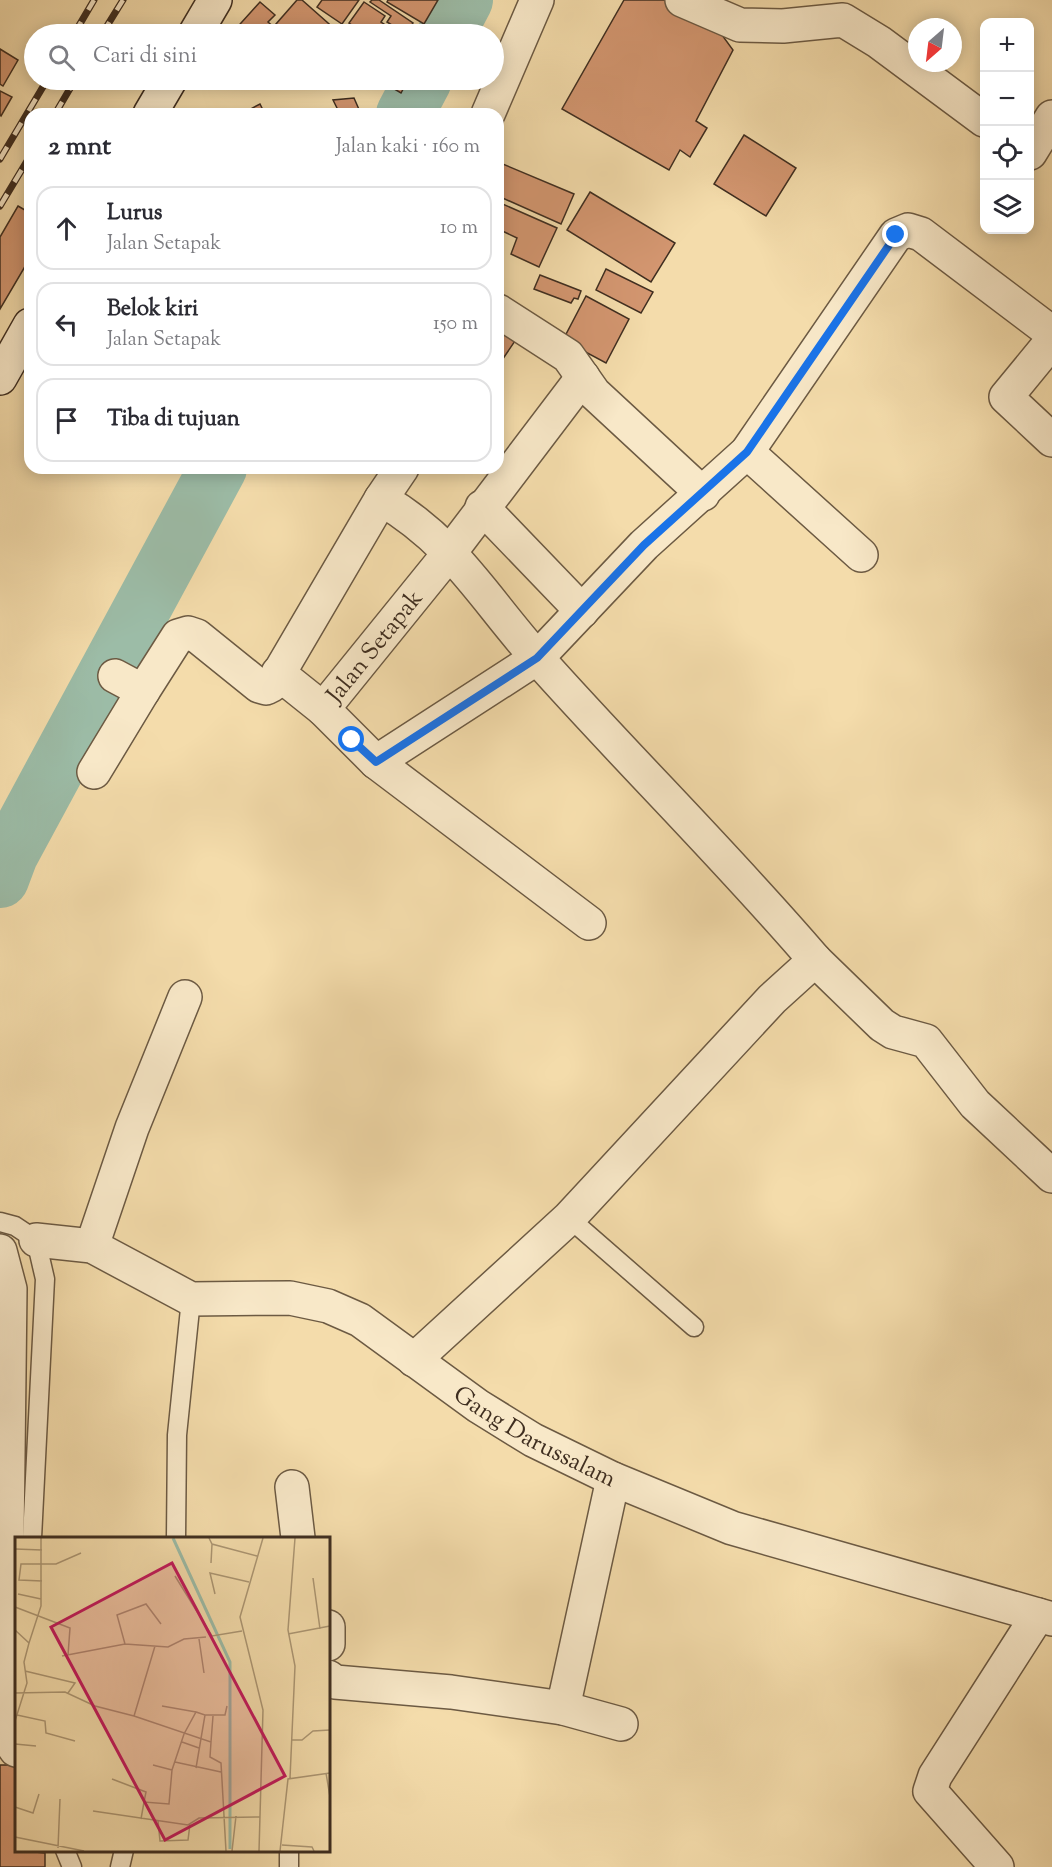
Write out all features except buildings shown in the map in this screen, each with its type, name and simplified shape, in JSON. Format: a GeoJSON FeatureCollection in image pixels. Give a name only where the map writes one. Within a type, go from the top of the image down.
{"type":"FeatureCollection","features":[{"type":"Feature","properties":{"kind":"street"},"geometry":{"type":"LineString","coordinates":[[201,24],[215,0]]}},
{"type":"Feature","properties":{"kind":"street"},"geometry":{"type":"LineString","coordinates":[[504,77],[537,0]]}},
{"type":"Feature","properties":{"kind":"street"},"geometry":{"type":"LineString","coordinates":[[682,0],[740,25],[783,26],[826,10],[879,42],[980,117]]}},
{"type":"Feature","properties":{"kind":"street"},"geometry":{"type":"LineString","coordinates":[[154,108],[164,90]]}},
{"type":"Feature","properties":{"kind":"street"},"geometry":{"type":"LineString","coordinates":[[491,108],[498,90]]}},
{"type":"Feature","properties":{"kind":"street"},"geometry":{"type":"LineString","coordinates":[[1034,146],[1052,117]]}},
{"type":"Feature","properties":{"kind":"street"},"geometry":{"type":"LineString","coordinates":[[1034,156],[1052,170]]}},
{"type":"Feature","properties":{"kind":"street"},"geometry":{"type":"LineString","coordinates":[[376,762],[537,658],[644,545],[747,452],[896,235],[908,230],[921,234],[1052,333]]}},
{"type":"Feature","properties":{"kind":"street"},"geometry":{"type":"LineString","coordinates":[[504,315],[568,356],[594,393],[703,494]]}},
{"type":"Feature","properties":{"kind":"street"},"geometry":{"type":"LineString","coordinates":[[0,378],[24,336]]}},
{"type":"Feature","properties":{"kind":"street"},"geometry":{"type":"LineString","coordinates":[[1052,341],[1006,397],[1052,440]]}},
{"type":"Feature","properties":{"kind":"street","name":"Jalan Setapak"},"geometry":{"type":"LineString","coordinates":[[583,377],[482,507],[451,551],[323,709],[376,762],[589,924]]}},
{"type":"Feature","properties":{"kind":"street"},"geometry":{"type":"LineString","coordinates":[[747,452],[861,555]]}},
{"type":"Feature","properties":{"kind":"street"},"geometry":{"type":"LineString","coordinates":[[94,772],[129,684],[178,636],[188,633],[197,636],[259,686],[266,688],[272,685],[398,474]]}},
{"type":"Feature","properties":{"kind":"street"},"geometry":{"type":"LineString","coordinates":[[381,499],[408,514],[451,551],[537,658],[774,912],[815,960],[882,1025],[893,1032],[921,1038],[931,1045],[975,1104],[1052,1176]]}},
{"type":"Feature","properties":{"kind":"street"},"geometry":{"type":"LineString","coordinates":[[482,507],[582,611]]}},
{"type":"Feature","properties":{"kind":"street"},"geometry":{"type":"LineString","coordinates":[[278,673],[323,709]]}},
{"type":"Feature","properties":{"kind":"street"},"geometry":{"type":"LineString","coordinates":[[414,1360],[569,1218],[772,999],[815,960]]}},
{"type":"Feature","properties":{"kind":"street"},"geometry":{"type":"LineString","coordinates":[[92,1246],[132,1128],[185,997]]}},
{"type":"Feature","properties":{"kind":"street","name":"Gang Darussalam"},"geometry":{"type":"LineString","coordinates":[[36,1240],[92,1246],[191,1299],[290,1298],[328,1306],[360,1320],[478,1406],[533,1440],[613,1479],[732,1528],[1045,1617]]}},
{"type":"Feature","properties":{"kind":"street"},"geometry":{"type":"LineString","coordinates":[[0,1251],[10,1289],[5,1706],[8,1737],[15,1748]]}},
{"type":"Feature","properties":{"kind":"street"},"geometry":{"type":"LineString","coordinates":[[563,1708],[613,1479]]}},
{"type":"Feature","properties":{"kind":"street"},"geometry":{"type":"LineString","coordinates":[[292,1487],[298,1537]]}},
{"type":"Feature","properties":{"kind":"street"},"geometry":{"type":"LineString","coordinates":[[997,1867],[930,1791],[935,1776],[1045,1617]]}},
{"type":"Feature","properties":{"kind":"street"},"geometry":{"type":"LineString","coordinates":[[330,1678],[335,1682],[452,1692],[563,1708],[621,1724]]}},
{"type":"Feature","properties":{"kind":"lane"},"geometry":{"type":"LineString","coordinates":[[569,1218],[694,1327]]}},
{"type":"Feature","properties":{"kind":"lane"},"geometry":{"type":"LineString","coordinates":[[0,1222],[15,1226],[36,1240],[45,1279],[32,1537]]}},
{"type":"Feature","properties":{"kind":"lane"},"geometry":{"type":"LineString","coordinates":[[176,1537],[177,1435],[191,1299]]}},
{"type":"Feature","properties":{"kind":"lane"},"geometry":{"type":"LineString","coordinates":[[65,1852],[72,1867]]}},
{"type":"Feature","properties":{"kind":"lane"},"geometry":{"type":"LineString","coordinates":[[120,1867],[124,1852]]}},
{"type":"Feature","properties":{"kind":"waterway"},"geometry":{"type":"LineString","coordinates":[[451,24],[464,0]]}},
{"type":"Feature","properties":{"kind":"waterway"},"geometry":{"type":"LineString","coordinates":[[408,108],[418,90]]}},
{"type":"Feature","properties":{"kind":"waterway"},"geometry":{"type":"LineString","coordinates":[[0,879],[9,855],[215,474]]}},
{"type":"Feature","properties":{"kind":"railway"},"geometry":{"type":"LineString","coordinates":[[80,24],[94,0]]}},
{"type":"Feature","properties":{"kind":"railway"},"geometry":{"type":"LineString","coordinates":[[108,24],[123,0]]}},
{"type":"Feature","properties":{"kind":"railway"},"geometry":{"type":"LineString","coordinates":[[30,108],[41,90]]}},
{"type":"Feature","properties":{"kind":"railway"},"geometry":{"type":"LineString","coordinates":[[59,108],[69,90]]}},
{"type":"Feature","properties":{"kind":"railway"},"geometry":{"type":"LineString","coordinates":[[0,159],[24,119]]}},
{"type":"Feature","properties":{"kind":"railway"},"geometry":{"type":"LineString","coordinates":[[0,206],[24,166]]}},
{"type":"Feature","properties":{"kind":"route"},"geometry":{"type":"LineString","coordinates":[[352,740],[376,762],[537,658],[644,545],[747,452],[896,235]]}}]}
